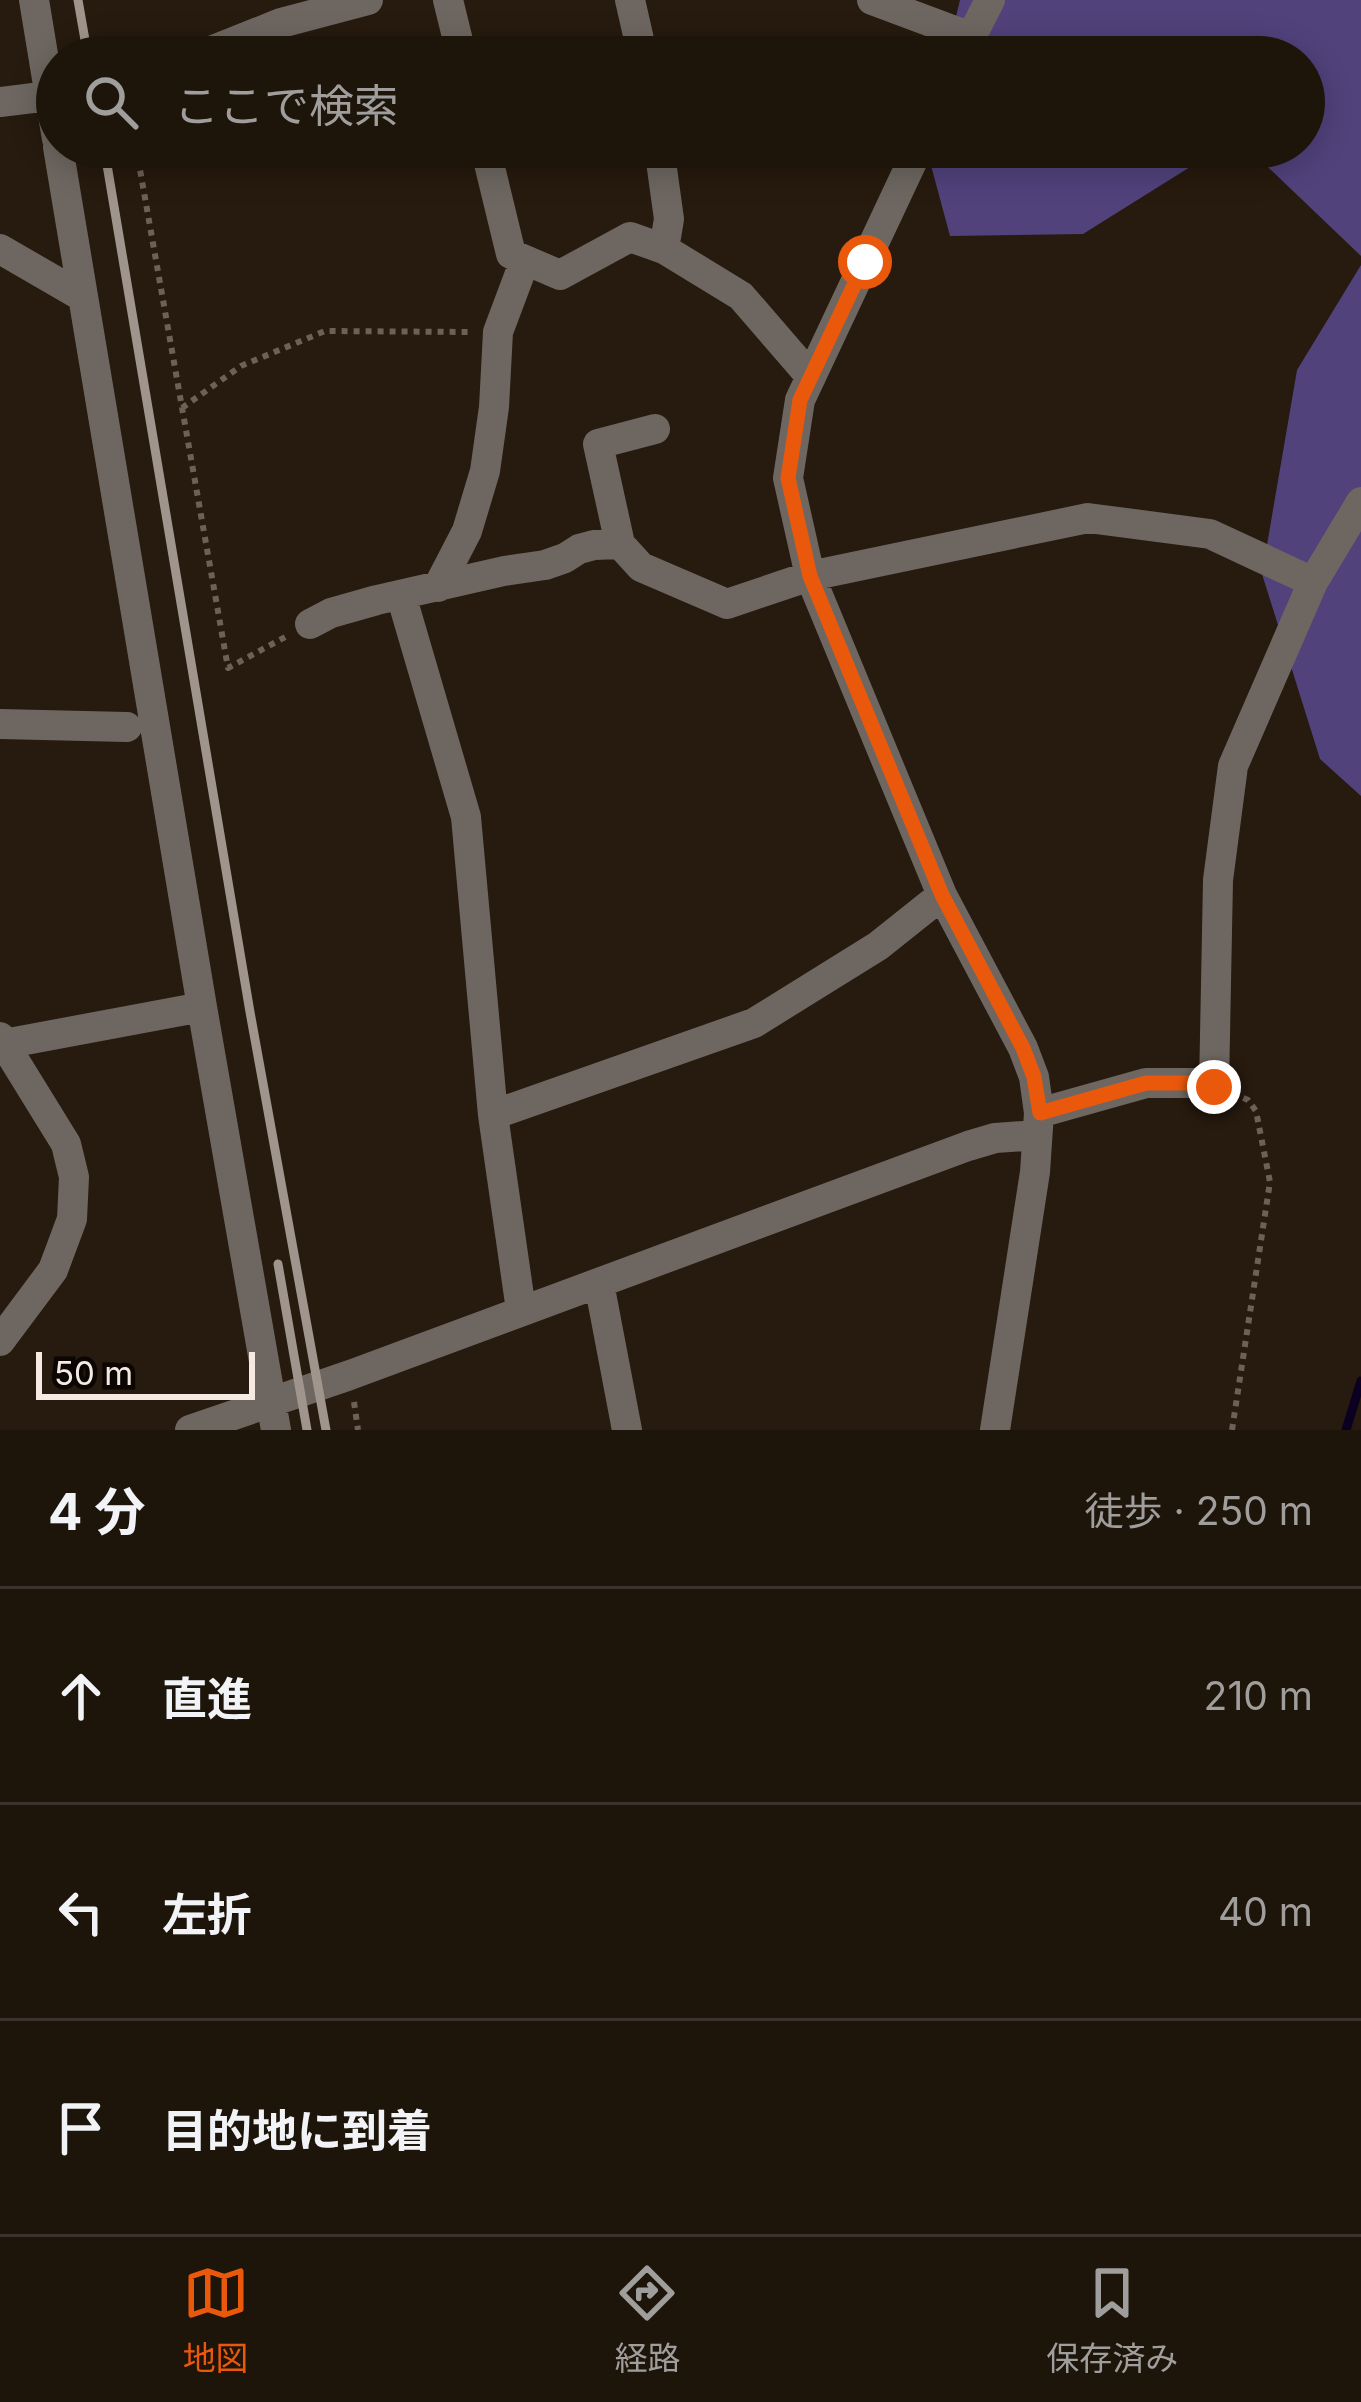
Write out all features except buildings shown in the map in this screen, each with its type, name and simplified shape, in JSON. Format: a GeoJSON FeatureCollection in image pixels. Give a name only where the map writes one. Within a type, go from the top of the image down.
{"type":"FeatureCollection","features":[{"type":"Feature","properties":{"kind":"street"},"geometry":{"type":"LineString","coordinates":[[34,0],[42,36]]}},
{"type":"Feature","properties":{"kind":"street"},"geometry":{"type":"LineString","coordinates":[[248,36],[368,0]]}},
{"type":"Feature","properties":{"kind":"street"},"geometry":{"type":"LineString","coordinates":[[448,0],[457,36]]}},
{"type":"Feature","properties":{"kind":"street"},"geometry":{"type":"LineString","coordinates":[[630,0],[638,36]]}},
{"type":"Feature","properties":{"kind":"street"},"geometry":{"type":"LineString","coordinates":[[872,0],[944,36]]}},
{"type":"Feature","properties":{"kind":"street"},"geometry":{"type":"LineString","coordinates":[[972,36],[990,0]]}},
{"type":"Feature","properties":{"kind":"street"},"geometry":{"type":"LineString","coordinates":[[0,103],[36,98]]}},
{"type":"Feature","properties":{"kind":"street"},"geometry":{"type":"LineString","coordinates":[[62,168],[274,1416]]}},
{"type":"Feature","properties":{"kind":"street"},"geometry":{"type":"LineString","coordinates":[[489,168],[511,254],[560,275],[630,237],[664,249],[741,296],[811,377]]}},
{"type":"Feature","properties":{"kind":"street"},"geometry":{"type":"LineString","coordinates":[[662,168],[669,219],[664,249]]}},
{"type":"Feature","properties":{"kind":"street"},"geometry":{"type":"LineString","coordinates":[[909,168],[800,400],[788,478],[810,576],[942,895],[1034,1077],[1035,1172],[995,1430]]}},
{"type":"Feature","properties":{"kind":"street"},"geometry":{"type":"LineString","coordinates":[[0,249],[82,297]]}},
{"type":"Feature","properties":{"kind":"street"},"geometry":{"type":"LineString","coordinates":[[438,587],[467,531],[485,471],[499,332],[525,260]]}},
{"type":"Feature","properties":{"kind":"street"},"geometry":{"type":"LineString","coordinates":[[656,429],[598,444],[620,544],[641,567],[727,604],[810,576],[1088,518],[1210,534],[1313,582]]}},
{"type":"Feature","properties":{"kind":"street"},"geometry":{"type":"LineString","coordinates":[[190,1430],[274,1416],[521,1310],[1146,1083],[1214,1087],[1218,880],[1233,766],[1313,582],[1361,502]]}},
{"type":"Feature","properties":{"kind":"street"},"geometry":{"type":"LineString","coordinates":[[310,624],[331,613],[401,595],[545,565],[593,545],[620,544]]}},
{"type":"Feature","properties":{"kind":"street"},"geometry":{"type":"LineString","coordinates":[[401,595],[466,817],[493,1115],[521,1310]]}},
{"type":"Feature","properties":{"kind":"street"},"geometry":{"type":"LineString","coordinates":[[0,724],[127,727]]}},
{"type":"Feature","properties":{"kind":"street"},"geometry":{"type":"LineString","coordinates":[[493,1115],[754,1023],[878,946],[942,895]]}},
{"type":"Feature","properties":{"kind":"street"},"geometry":{"type":"LineString","coordinates":[[0,1341],[52,1270],[72,1219],[74,1177],[66,1144],[2,1041],[202,1007]]}},
{"type":"Feature","properties":{"kind":"street"},"geometry":{"type":"LineString","coordinates":[[599,1282],[627,1430]]}},
{"type":"Feature","properties":{"kind":"path"},"geometry":{"type":"LineString","coordinates":[[140,168],[228,668],[310,624]]}},
{"type":"Feature","properties":{"kind":"path"},"geometry":{"type":"LineString","coordinates":[[182,408],[242,366],[325,331],[499,332]]}},
{"type":"Feature","properties":{"kind":"path"},"geometry":{"type":"LineString","coordinates":[[1214,1087],[1248,1100],[1256,1111],[1270,1183],[1232,1430]]}},
{"type":"Feature","properties":{"kind":"shaded area"},"geometry":{"type":"Polygon","coordinates":[[[960,0],[1361,0],[1361,256],[1269,168],[1325,168],[1325,36],[951,36],[960,0]]]}},
{"type":"Feature","properties":{"kind":"shaded area"},"geometry":{"type":"Polygon","coordinates":[[[932,168],[1188,168],[1083,234],[950,236],[932,168]]]}},
{"type":"Feature","properties":{"kind":"shaded area"},"geometry":{"type":"Polygon","coordinates":[[[1361,265],[1361,796],[1320,759],[1262,574],[1297,370],[1361,265]]]}},
{"type":"Feature","properties":{"kind":"waterway"},"geometry":{"type":"LineString","coordinates":[[1346,1430],[1361,1381]]}},
{"type":"Feature","properties":{"kind":"railway"},"geometry":{"type":"LineString","coordinates":[[78,0],[84,36]]}},
{"type":"Feature","properties":{"kind":"railway"},"geometry":{"type":"LineString","coordinates":[[108,168],[326,1430]]}},
{"type":"Feature","properties":{"kind":"railway"},"geometry":{"type":"LineString","coordinates":[[278,1264],[307,1430]]}},
{"type":"Feature","properties":{"kind":"route"},"geometry":{"type":"LineString","coordinates":[[865,262],[800,400],[788,478],[810,576],[942,895],[1023,1048],[1040,1113],[1146,1083],[1214,1087]]}}]}
